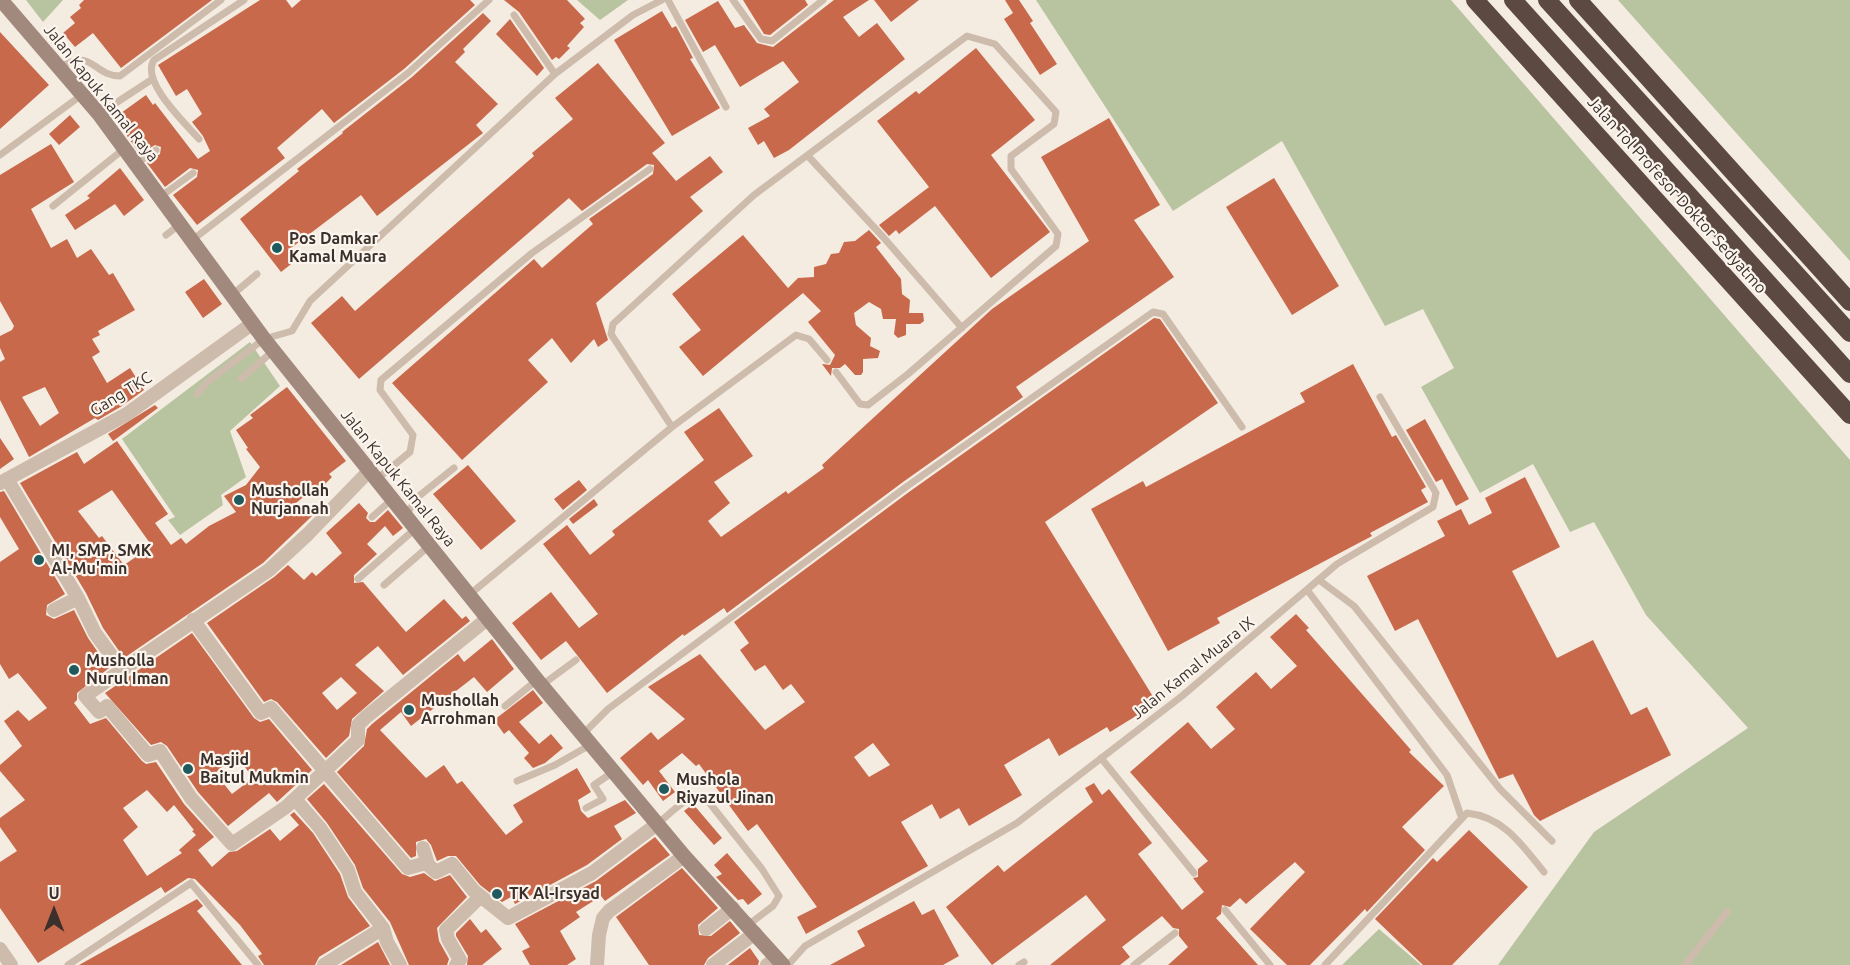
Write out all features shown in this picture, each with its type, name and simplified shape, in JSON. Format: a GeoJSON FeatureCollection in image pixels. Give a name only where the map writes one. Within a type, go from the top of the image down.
{"type":"FeatureCollection","features":[{"type":"Feature","properties":{"kind":"highway","name":"Jalan Tol Profesor Doktor Sedyatmo"},"geometry":{"type":"LineString","coordinates":[[1475,0],[1850,415]]}},
{"type":"Feature","properties":{"kind":"highway","name":"Jalan Tol Profesor Doktor Sedyatmo"},"geometry":{"type":"LineString","coordinates":[[1514,0],[1850,374]]}},
{"type":"Feature","properties":{"kind":"highway"},"geometry":{"type":"LineString","coordinates":[[1547,0],[1850,333]]}},
{"type":"Feature","properties":{"kind":"highway"},"geometry":{"type":"LineString","coordinates":[[1578,0],[1850,302]]}},
{"type":"Feature","properties":{"kind":"main road","name":"Jalan Kapuk Kamal Raya"},"geometry":{"type":"LineString","coordinates":[[1,2],[61,67],[99,114],[268,345],[468,596],[613,772],[684,856],[752,929],[778,963]]}},
{"type":"Feature","properties":{"kind":"street","name":"Gang TKC"},"geometry":{"type":"LineString","coordinates":[[3,481],[127,414],[253,323]]}},
{"type":"Feature","properties":{"kind":"street"},"geometry":{"type":"LineString","coordinates":[[372,476],[269,570],[85,696],[99,712],[107,706],[116,714],[148,755],[160,751],[191,798],[230,844],[234,844],[295,799],[326,771],[357,740],[358,725],[366,717],[487,619]]}},
{"type":"Feature","properties":{"kind":"street"},"geometry":{"type":"LineString","coordinates":[[3,481],[78,597],[90,625],[122,670]]}},
{"type":"Feature","properties":{"kind":"street"},"geometry":{"type":"LineString","coordinates":[[54,610],[78,597]]}},
{"type":"Feature","properties":{"kind":"street"},"geometry":{"type":"LineString","coordinates":[[193,620],[261,713],[271,708],[408,868],[428,864]]}},
{"type":"Feature","properties":{"kind":"street"},"geometry":{"type":"LineString","coordinates":[[295,799],[320,828],[348,870],[355,892],[383,928],[387,942],[400,965]]}},
{"type":"Feature","properties":{"kind":"street"},"geometry":{"type":"LineString","coordinates":[[423,848],[428,864],[436,872],[453,864],[480,897],[508,918],[592,873],[657,824]]}},
{"type":"Feature","properties":{"kind":"street"},"geometry":{"type":"LineString","coordinates":[[597,965],[603,918],[609,911],[684,856]]}},
{"type":"Feature","properties":{"kind":"street"},"geometry":{"type":"LineString","coordinates":[[456,965],[460,960],[448,939],[446,930],[480,897]]}},
{"type":"Feature","properties":{"kind":"street"},"geometry":{"type":"LineString","coordinates":[[706,929],[733,908]]}},
{"type":"Feature","properties":{"kind":"street"},"geometry":{"type":"LineString","coordinates":[[324,965],[383,928]]}},
{"type":"Feature","properties":{"kind":"street"},"geometry":{"type":"LineString","coordinates":[[713,965],[752,929]]}},
{"type":"Feature","properties":{"kind":"street"},"geometry":{"type":"LineString","coordinates":[[0,949],[11,965]]}},
{"type":"Feature","properties":{"kind":"lane"},"geometry":{"type":"LineString","coordinates":[[61,67],[75,59],[86,60],[111,76],[120,76],[221,0]]}},
{"type":"Feature","properties":{"kind":"lane"},"geometry":{"type":"LineString","coordinates":[[199,139],[151,80],[150,67],[154,60],[244,0]]}},
{"type":"Feature","properties":{"kind":"lane"},"geometry":{"type":"LineString","coordinates":[[191,241],[408,73],[489,0]]}},
{"type":"Feature","properties":{"kind":"lane"},"geometry":{"type":"LineString","coordinates":[[197,394],[206,383],[291,332],[310,301],[555,74],[633,15],[662,0]]}},
{"type":"Feature","properties":{"kind":"lane"},"geometry":{"type":"LineString","coordinates":[[668,0],[726,107]]}},
{"type":"Feature","properties":{"kind":"lane"},"geometry":{"type":"LineString","coordinates":[[733,0],[761,39],[766,41],[772,41],[823,0]]}},
{"type":"Feature","properties":{"kind":"lane"},"geometry":{"type":"LineString","coordinates":[[514,15],[555,74]]}},
{"type":"Feature","properties":{"kind":"lane"},"geometry":{"type":"LineString","coordinates":[[672,427],[611,334],[613,324],[754,195],[967,36],[995,44],[1056,112],[1054,124],[1011,156],[1011,169],[1058,234],[1058,239],[1051,252],[963,328],[867,405],[860,404],[836,372]]}},
{"type":"Feature","properties":{"kind":"lane"},"geometry":{"type":"LineString","coordinates":[[99,114],[151,80]]}},
{"type":"Feature","properties":{"kind":"lane"},"geometry":{"type":"LineString","coordinates":[[0,154],[83,94]]}},
{"type":"Feature","properties":{"kind":"lane"},"geometry":{"type":"LineString","coordinates":[[52,206],[125,148]]}},
{"type":"Feature","properties":{"kind":"lane"},"geometry":{"type":"LineString","coordinates":[[136,164],[156,150]]}},
{"type":"Feature","properties":{"kind":"lane"},"geometry":{"type":"LineString","coordinates":[[808,156],[885,238],[963,328]]}},
{"type":"Feature","properties":{"kind":"lane"},"geometry":{"type":"LineString","coordinates":[[372,476],[410,452],[413,444],[413,435],[380,390],[381,380],[532,253],[650,169]]}},
{"type":"Feature","properties":{"kind":"lane"},"geometry":{"type":"LineString","coordinates":[[160,197],[193,173]]}},
{"type":"Feature","properties":{"kind":"lane"},"geometry":{"type":"LineString","coordinates":[[166,235],[179,225]]}},
{"type":"Feature","properties":{"kind":"lane"},"geometry":{"type":"LineString","coordinates":[[232,295],[257,274]]}},
{"type":"Feature","properties":{"kind":"lane"},"geometry":{"type":"LineString","coordinates":[[517,781],[555,765],[586,740],[608,709],[897,494],[1153,312],[1163,314],[1242,427]]}},
{"type":"Feature","properties":{"kind":"lane"},"geometry":{"type":"LineString","coordinates":[[468,596],[672,427],[796,335],[809,339],[827,360]]}},
{"type":"Feature","properties":{"kind":"lane"},"geometry":{"type":"LineString","coordinates":[[241,379],[268,345]]}},
{"type":"Feature","properties":{"kind":"lane","name":"Jalan Kamal Muara IX"},"geometry":{"type":"LineString","coordinates":[[778,963],[1017,823],[1182,696],[1337,564],[1433,507],[1436,494],[1380,397]]}},
{"type":"Feature","properties":{"kind":"lane"},"geometry":{"type":"LineString","coordinates":[[405,516],[418,496],[454,468]]}},
{"type":"Feature","properties":{"kind":"lane"},"geometry":{"type":"LineString","coordinates":[[372,516],[391,500]]}},
{"type":"Feature","properties":{"kind":"lane"},"geometry":{"type":"LineString","coordinates":[[358,579],[415,529]]}},
{"type":"Feature","properties":{"kind":"lane"},"geometry":{"type":"LineString","coordinates":[[384,585],[429,546]]}},
{"type":"Feature","properties":{"kind":"lane"},"geometry":{"type":"LineString","coordinates":[[1319,580],[1354,606],[1500,789],[1552,842]]}},
{"type":"Feature","properties":{"kind":"lane"},"geometry":{"type":"LineString","coordinates":[[1308,591],[1447,775],[1461,816]]}},
{"type":"Feature","properties":{"kind":"lane"},"geometry":{"type":"LineString","coordinates":[[505,706],[576,660]]}},
{"type":"Feature","properties":{"kind":"lane"},"geometry":{"type":"LineString","coordinates":[[1101,758],[1194,873]]}},
{"type":"Feature","properties":{"kind":"lane"},"geometry":{"type":"LineString","coordinates":[[586,808],[603,799],[594,785],[613,772]]}},
{"type":"Feature","properties":{"kind":"lane"},"geometry":{"type":"LineString","coordinates":[[657,824],[690,799],[697,795],[704,796],[762,868],[779,896],[752,929]]}},
{"type":"Feature","properties":{"kind":"lane"},"geometry":{"type":"LineString","coordinates":[[1325,965],[1461,816],[1467,813],[1491,819],[1511,831],[1544,872]]}},
{"type":"Feature","properties":{"kind":"lane"},"geometry":{"type":"LineString","coordinates":[[68,965],[191,883],[258,965]]}},
{"type":"Feature","properties":{"kind":"lane"},"geometry":{"type":"LineString","coordinates":[[1225,910],[1270,965]]}},
{"type":"Feature","properties":{"kind":"lane"},"geometry":{"type":"LineString","coordinates":[[1685,965],[1727,912]]}},
{"type":"Feature","properties":{"kind":"lane"},"geometry":{"type":"LineString","coordinates":[[1134,965],[1175,933]]}},
{"type":"Feature","properties":{"kind":"green space"},"geometry":{"type":"Polygon","coordinates":[[[26,0],[63,0],[43,22],[26,0]]]}},
{"type":"Feature","properties":{"kind":"green space"},"geometry":{"type":"Polygon","coordinates":[[[577,0],[628,0],[600,20],[577,0]]]}},
{"type":"Feature","properties":{"kind":"green space"},"geometry":{"type":"Polygon","coordinates":[[[1036,0],[1451,0],[1850,460],[1850,965],[1498,965],[1594,832],[1748,728],[1646,615],[1594,522],[1570,532],[1533,464],[1480,493],[1421,387],[1454,368],[1423,309],[1385,326],[1282,141],[1173,211],[1036,0]]]}},
{"type":"Feature","properties":{"kind":"green space"},"geometry":{"type":"Polygon","coordinates":[[[1618,0],[1850,0],[1850,261],[1618,0]]]}},
{"type":"Feature","properties":{"kind":"green space"},"geometry":{"type":"Polygon","coordinates":[[[250,342],[280,386],[230,431],[246,477],[221,495],[223,505],[180,535],[168,520],[175,517],[122,439],[250,342]]]}},
{"type":"Feature","properties":{"kind":"green space"},"geometry":{"type":"Polygon","coordinates":[[[1379,929],[1421,965],[1342,965],[1379,929]]]}},
{"type":"Feature","properties":{"kind":"building"},"geometry":{"type":"Polygon","coordinates":[[[84,0],[212,0],[121,68],[93,33],[75,47],[63,33],[75,23],[70,17],[81,8],[79,5],[84,0]]]}},
{"type":"Feature","properties":{"kind":"building"},"geometry":{"type":"Polygon","coordinates":[[[260,0],[286,0],[292,8],[301,0],[470,0],[475,5],[404,69],[334,123],[322,109],[277,148],[285,158],[197,225],[173,195],[197,177],[198,170],[190,168],[165,187],[147,163],[160,154],[161,147],[155,145],[140,154],[120,126],[127,121],[121,113],[146,95],[153,105],[155,103],[198,159],[210,151],[203,136],[192,122],[202,114],[187,89],[176,96],[158,65],[260,0]]]}},
{"type":"Feature","properties":{"kind":"building"},"geometry":{"type":"Polygon","coordinates":[[[504,0],[567,0],[585,19],[580,23],[584,27],[567,46],[570,48],[559,59],[556,57],[552,60],[519,12],[504,0]]]}},
{"type":"Feature","properties":{"kind":"building"},"geometry":{"type":"Polygon","coordinates":[[[743,0],[805,0],[808,5],[770,35],[764,34],[743,0]]]}},
{"type":"Feature","properties":{"kind":"building"},"geometry":{"type":"Polygon","coordinates":[[[834,0],[869,0],[843,17],[859,37],[877,23],[905,59],[789,150],[774,158],[764,141],[758,145],[748,128],[770,116],[764,109],[799,82],[783,61],[740,87],[715,45],[703,52],[685,20],[718,1],[735,28],[744,25],[757,43],[773,47],[834,0]]]}},
{"type":"Feature","properties":{"kind":"building"},"geometry":{"type":"Polygon","coordinates":[[[874,0],[919,0],[891,22],[874,0]]]}},
{"type":"Feature","properties":{"kind":"building"},"geometry":{"type":"Polygon","coordinates":[[[1005,0],[1019,0],[1033,21],[1030,23],[1057,64],[1040,75],[1004,19],[1013,13],[1005,0]]]}},
{"type":"Feature","properties":{"kind":"building"},"geometry":{"type":"Polygon","coordinates":[[[662,11],[672,28],[676,26],[693,58],[690,59],[720,108],[672,136],[614,40],[662,11]]]}},
{"type":"Feature","properties":{"kind":"building"},"geometry":{"type":"Polygon","coordinates":[[[483,13],[491,21],[463,49],[465,52],[455,62],[498,104],[476,125],[483,133],[377,216],[361,195],[291,248],[299,258],[281,272],[240,219],[299,171],[297,169],[412,77],[483,13]]]}},
{"type":"Feature","properties":{"kind":"building"},"geometry":{"type":"Polygon","coordinates":[[[510,19],[544,68],[537,76],[496,34],[510,19]]]}},
{"type":"Feature","properties":{"kind":"building"},"geometry":{"type":"Polygon","coordinates":[[[0,32],[49,85],[0,129],[0,32]]]}},
{"type":"Feature","properties":{"kind":"building"},"geometry":{"type":"Polygon","coordinates":[[[976,48],[1035,120],[991,155],[1050,232],[991,278],[935,206],[899,234],[896,230],[889,236],[879,225],[929,187],[877,121],[916,91],[919,94],[976,48]]]}},
{"type":"Feature","properties":{"kind":"building"},"geometry":{"type":"Polygon","coordinates":[[[598,63],[665,143],[652,153],[676,181],[710,156],[723,172],[690,197],[703,211],[596,303],[608,340],[598,347],[594,339],[571,363],[552,338],[528,360],[548,382],[462,460],[392,383],[534,259],[542,268],[593,224],[589,219],[653,174],[654,165],[647,164],[582,211],[569,198],[359,379],[311,323],[342,296],[355,311],[534,156],[532,153],[573,119],[555,98],[598,63]]]}},
{"type":"Feature","properties":{"kind":"building"},"geometry":{"type":"Polygon","coordinates":[[[70,115],[80,127],[59,145],[49,134],[70,115]]]}},
{"type":"Feature","properties":{"kind":"building"},"geometry":{"type":"Polygon","coordinates":[[[1109,118],[1160,205],[1134,220],[1174,277],[1016,387],[1023,397],[903,482],[727,613],[724,608],[684,636],[683,634],[607,693],[566,641],[541,660],[512,623],[551,592],[579,628],[598,614],[543,544],[567,525],[590,555],[615,535],[612,531],[704,460],[684,432],[719,408],[753,456],[714,482],[730,503],[708,521],[721,537],[786,491],[788,494],[824,468],[822,465],[992,309],[1089,241],[1041,157],[1109,118]]]}},
{"type":"Feature","properties":{"kind":"building"},"geometry":{"type":"Polygon","coordinates":[[[51,144],[74,182],[31,209],[51,248],[67,239],[77,258],[91,249],[109,275],[113,273],[135,310],[98,331],[100,335],[92,339],[100,352],[92,357],[107,383],[130,368],[144,390],[98,420],[95,418],[29,457],[0,400],[0,362],[5,359],[0,348],[0,336],[12,330],[14,326],[0,301],[0,175],[51,144]],[[45,387],[22,397],[40,426],[59,413],[45,387]]]}},
{"type":"Feature","properties":{"kind":"building"},"geometry":{"type":"Polygon","coordinates":[[[120,168],[144,200],[124,216],[115,204],[75,230],[65,215],[90,198],[87,196],[120,168]]]}},
{"type":"Feature","properties":{"kind":"building"},"geometry":{"type":"Polygon","coordinates":[[[1274,178],[1339,286],[1292,315],[1226,207],[1274,178]]]}},
{"type":"Feature","properties":{"kind":"building"},"geometry":{"type":"Polygon","coordinates":[[[869,230],[881,243],[876,247],[901,279],[902,294],[910,300],[909,313],[923,313],[924,321],[920,324],[906,324],[906,335],[898,338],[894,334],[896,319],[883,319],[881,309],[869,302],[854,313],[856,325],[871,338],[870,346],[880,351],[878,358],[863,359],[861,375],[855,375],[845,364],[840,368],[832,368],[831,376],[822,364],[830,365],[835,355],[808,322],[821,311],[803,293],[703,376],[679,347],[701,330],[672,294],[743,235],[788,288],[798,278],[814,277],[814,267],[826,264],[831,254],[839,253],[844,242],[855,241],[869,230]]]}},
{"type":"Feature","properties":{"kind":"building"},"geometry":{"type":"Polygon","coordinates":[[[204,279],[222,304],[203,318],[185,292],[204,279]]]}},
{"type":"Feature","properties":{"kind":"building"},"geometry":{"type":"Polygon","coordinates":[[[1154,318],[1160,319],[1218,403],[1045,522],[1157,703],[1110,732],[1107,727],[1059,756],[1049,738],[1004,765],[1022,795],[969,826],[959,808],[940,819],[932,804],[901,822],[928,866],[806,934],[797,917],[817,907],[757,824],[748,831],[699,764],[696,766],[682,753],[659,771],[675,792],[663,801],[648,780],[643,785],[620,758],[651,732],[658,740],[685,719],[648,687],[700,654],[765,730],[805,702],[791,684],[783,690],[765,665],[755,671],[740,650],[749,643],[734,622],[909,492],[1154,318]],[[873,743],[854,757],[869,777],[890,765],[873,743]]]}},
{"type":"Feature","properties":{"kind":"building"},"geometry":{"type":"Polygon","coordinates":[[[1353,364],[1392,437],[1396,435],[1426,487],[1421,490],[1428,502],[1370,533],[1372,536],[1217,618],[1220,623],[1168,651],[1091,509],[1143,481],[1146,487],[1305,402],[1300,393],[1353,364]]]}},
{"type":"Feature","properties":{"kind":"building"},"geometry":{"type":"Polygon","coordinates":[[[287,387],[346,461],[329,474],[332,477],[320,489],[317,486],[296,503],[312,516],[263,563],[124,658],[103,628],[86,593],[20,483],[77,452],[84,464],[117,441],[168,514],[155,523],[171,545],[181,538],[186,544],[209,526],[236,512],[224,496],[246,485],[260,467],[246,449],[248,448],[236,430],[253,418],[250,415],[287,387]],[[112,490],[78,511],[99,538],[102,536],[124,565],[152,546],[112,490]]]}},
{"type":"Feature","properties":{"kind":"building"},"geometry":{"type":"Polygon","coordinates":[[[155,405],[158,408],[113,441],[108,434],[155,405]]]}},
{"type":"Feature","properties":{"kind":"building"},"geometry":{"type":"Polygon","coordinates":[[[1425,419],[1469,499],[1456,506],[1442,479],[1436,482],[1406,430],[1425,419]]]}},
{"type":"Feature","properties":{"kind":"building"},"geometry":{"type":"Polygon","coordinates":[[[0,438],[14,459],[0,469],[0,438]]]}},
{"type":"Feature","properties":{"kind":"building"},"geometry":{"type":"Polygon","coordinates":[[[468,465],[516,521],[481,550],[433,494],[468,465]]]}},
{"type":"Feature","properties":{"kind":"building"},"geometry":{"type":"Polygon","coordinates":[[[1525,477],[1560,547],[1512,571],[1557,658],[1593,640],[1631,715],[1647,707],[1671,755],[1540,821],[1534,815],[1513,774],[1499,779],[1418,619],[1395,631],[1367,576],[1445,536],[1437,521],[1461,509],[1469,525],[1492,513],[1485,498],[1525,477]]]}},
{"type":"Feature","properties":{"kind":"building"},"geometry":{"type":"Polygon","coordinates":[[[579,480],[587,490],[563,510],[554,499],[579,480]]]}},
{"type":"Feature","properties":{"kind":"building"},"geometry":{"type":"Polygon","coordinates":[[[4,491],[65,594],[47,605],[46,615],[54,619],[74,610],[88,638],[109,668],[77,693],[77,700],[74,703],[90,724],[106,718],[142,761],[146,764],[156,762],[184,804],[214,837],[198,850],[212,867],[229,852],[237,851],[270,829],[280,841],[299,825],[290,815],[294,812],[313,833],[340,874],[348,897],[370,926],[319,957],[315,965],[264,965],[258,956],[262,954],[240,925],[195,879],[188,878],[165,893],[161,887],[38,963],[0,908],[0,862],[17,851],[0,827],[0,818],[25,800],[0,771],[0,765],[22,746],[4,721],[18,710],[29,721],[47,708],[18,673],[9,679],[0,664],[0,562],[19,549],[0,517],[0,492],[4,491]],[[147,790],[123,808],[138,827],[123,840],[147,876],[182,853],[179,850],[196,835],[174,805],[167,812],[147,790]]]}},
{"type":"Feature","properties":{"kind":"building"},"geometry":{"type":"Polygon","coordinates":[[[594,499],[598,505],[573,524],[569,519],[594,499]]]}},
{"type":"Feature","properties":{"kind":"building"},"geometry":{"type":"Polygon","coordinates":[[[359,503],[368,513],[366,518],[370,522],[375,522],[388,510],[403,528],[393,536],[385,526],[367,544],[377,554],[354,575],[354,583],[363,582],[406,632],[444,599],[462,619],[466,616],[470,621],[403,675],[378,646],[355,665],[384,691],[352,719],[349,736],[326,758],[277,702],[271,699],[264,702],[207,623],[288,565],[304,580],[312,572],[316,576],[342,553],[326,533],[359,503]],[[341,677],[322,693],[337,710],[357,693],[341,677]]]}},
{"type":"Feature","properties":{"kind":"building"},"geometry":{"type":"Polygon","coordinates":[[[1296,614],[1309,628],[1306,630],[1411,750],[1409,752],[1444,786],[1402,827],[1425,850],[1367,912],[1365,909],[1310,965],[1287,965],[1250,929],[1305,872],[1295,862],[1246,904],[1240,898],[1230,907],[1222,905],[1221,914],[1216,918],[1258,965],[1168,965],[1188,947],[1179,936],[1179,929],[1173,928],[1162,916],[1122,947],[1130,957],[1120,965],[1050,965],[1106,920],[1086,895],[992,965],[946,907],[998,865],[1004,872],[1093,802],[1085,788],[1094,783],[1102,795],[1109,789],[1152,843],[1138,854],[1182,910],[1204,892],[1193,878],[1198,877],[1198,869],[1208,861],[1130,772],[1188,722],[1211,749],[1235,729],[1216,707],[1256,672],[1271,689],[1297,666],[1270,637],[1296,614]]]}},
{"type":"Feature","properties":{"kind":"building"},"geometry":{"type":"Polygon","coordinates":[[[192,633],[254,718],[260,722],[269,719],[312,770],[277,802],[269,793],[228,826],[198,792],[167,746],[161,742],[151,745],[105,693],[192,633]],[[236,755],[215,773],[232,794],[253,778],[236,755]]]}},
{"type":"Feature","properties":{"kind":"building"},"geometry":{"type":"Polygon","coordinates":[[[492,639],[514,669],[487,692],[474,677],[411,726],[401,712],[380,730],[426,778],[444,765],[457,784],[462,781],[506,835],[523,822],[513,805],[577,768],[591,792],[578,800],[581,811],[588,818],[625,800],[636,813],[614,826],[622,839],[587,865],[515,904],[511,897],[502,902],[480,885],[456,856],[448,856],[437,861],[426,839],[416,842],[416,856],[411,858],[337,772],[364,746],[367,729],[372,724],[458,654],[464,662],[492,639]]]}},
{"type":"Feature","properties":{"kind":"building"},"geometry":{"type":"Polygon","coordinates":[[[533,690],[543,703],[519,722],[539,744],[551,734],[563,748],[545,763],[533,768],[524,758],[529,753],[509,730],[504,734],[494,720],[533,690]]]}},
{"type":"Feature","properties":{"kind":"building"},"geometry":{"type":"Polygon","coordinates":[[[324,784],[402,874],[410,877],[424,873],[435,881],[450,875],[467,897],[437,928],[439,941],[449,959],[447,965],[409,965],[390,922],[363,888],[355,865],[327,823],[307,799],[324,784]]]}},
{"type":"Feature","properties":{"kind":"building"},"geometry":{"type":"Polygon","coordinates":[[[693,804],[722,838],[714,845],[684,811],[693,804]]]}},
{"type":"Feature","properties":{"kind":"building"},"geometry":{"type":"Polygon","coordinates":[[[1469,830],[1528,887],[1452,965],[1423,965],[1375,919],[1433,858],[1437,862],[1469,830]]]}},
{"type":"Feature","properties":{"kind":"building"},"geometry":{"type":"Polygon","coordinates":[[[655,837],[670,855],[605,901],[601,896],[576,912],[580,917],[560,931],[576,959],[567,965],[530,965],[522,951],[530,947],[515,924],[596,881],[655,837]]]}},
{"type":"Feature","properties":{"kind":"building"},"geometry":{"type":"Polygon","coordinates":[[[727,853],[762,894],[748,905],[743,899],[738,900],[716,877],[722,874],[714,865],[727,853]]]}},
{"type":"Feature","properties":{"kind":"building"},"geometry":{"type":"Polygon","coordinates":[[[682,868],[718,908],[698,925],[699,935],[711,936],[730,921],[740,933],[708,958],[704,965],[649,965],[616,917],[682,868]]]}},
{"type":"Feature","properties":{"kind":"building"},"geometry":{"type":"Polygon","coordinates":[[[197,899],[203,906],[197,911],[242,965],[79,965],[197,899]]]}},
{"type":"Feature","properties":{"kind":"building"},"geometry":{"type":"Polygon","coordinates":[[[914,901],[922,915],[934,909],[959,956],[943,965],[830,965],[865,946],[857,931],[914,901]]]}},
{"type":"Feature","properties":{"kind":"building"},"geometry":{"type":"Polygon","coordinates":[[[470,919],[481,933],[486,929],[502,949],[482,965],[467,965],[468,956],[456,936],[456,933],[470,919]]]}},
{"type":"Feature","properties":{"kind":"building"},"geometry":{"type":"Polygon","coordinates":[[[378,942],[390,965],[341,965],[378,942]]]}},
{"type":"Feature","properties":{"kind":"building"},"geometry":{"type":"Polygon","coordinates":[[[750,948],[759,961],[758,965],[728,965],[750,948]]]}},
{"type":"Feature","properties":{"kind":"place","name":"Pos Damkar Kamal Muara"},"geometry":{"type":"Point","coordinates":[277,248]}},
{"type":"Feature","properties":{"kind":"place","name":"Mushollah Nurjannah"},"geometry":{"type":"Point","coordinates":[239,500]}},
{"type":"Feature","properties":{"kind":"place","name":"MI, SMP, SMK Al-Mu'min"},"geometry":{"type":"Point","coordinates":[39,560]}},
{"type":"Feature","properties":{"kind":"place","name":"Musholla Nurul Iman"},"geometry":{"type":"Point","coordinates":[74,670]}},
{"type":"Feature","properties":{"kind":"place","name":"Mushollah Arrohman"},"geometry":{"type":"Point","coordinates":[409,710]}},
{"type":"Feature","properties":{"kind":"place","name":"Masjid Baitul Mukmin"},"geometry":{"type":"Point","coordinates":[188,769]}},
{"type":"Feature","properties":{"kind":"place","name":"Mushola Riyazul Jinan"},"geometry":{"type":"Point","coordinates":[664,789]}},
{"type":"Feature","properties":{"kind":"place","name":"TK Al-Irsyad"},"geometry":{"type":"Point","coordinates":[497,894]}}]}
